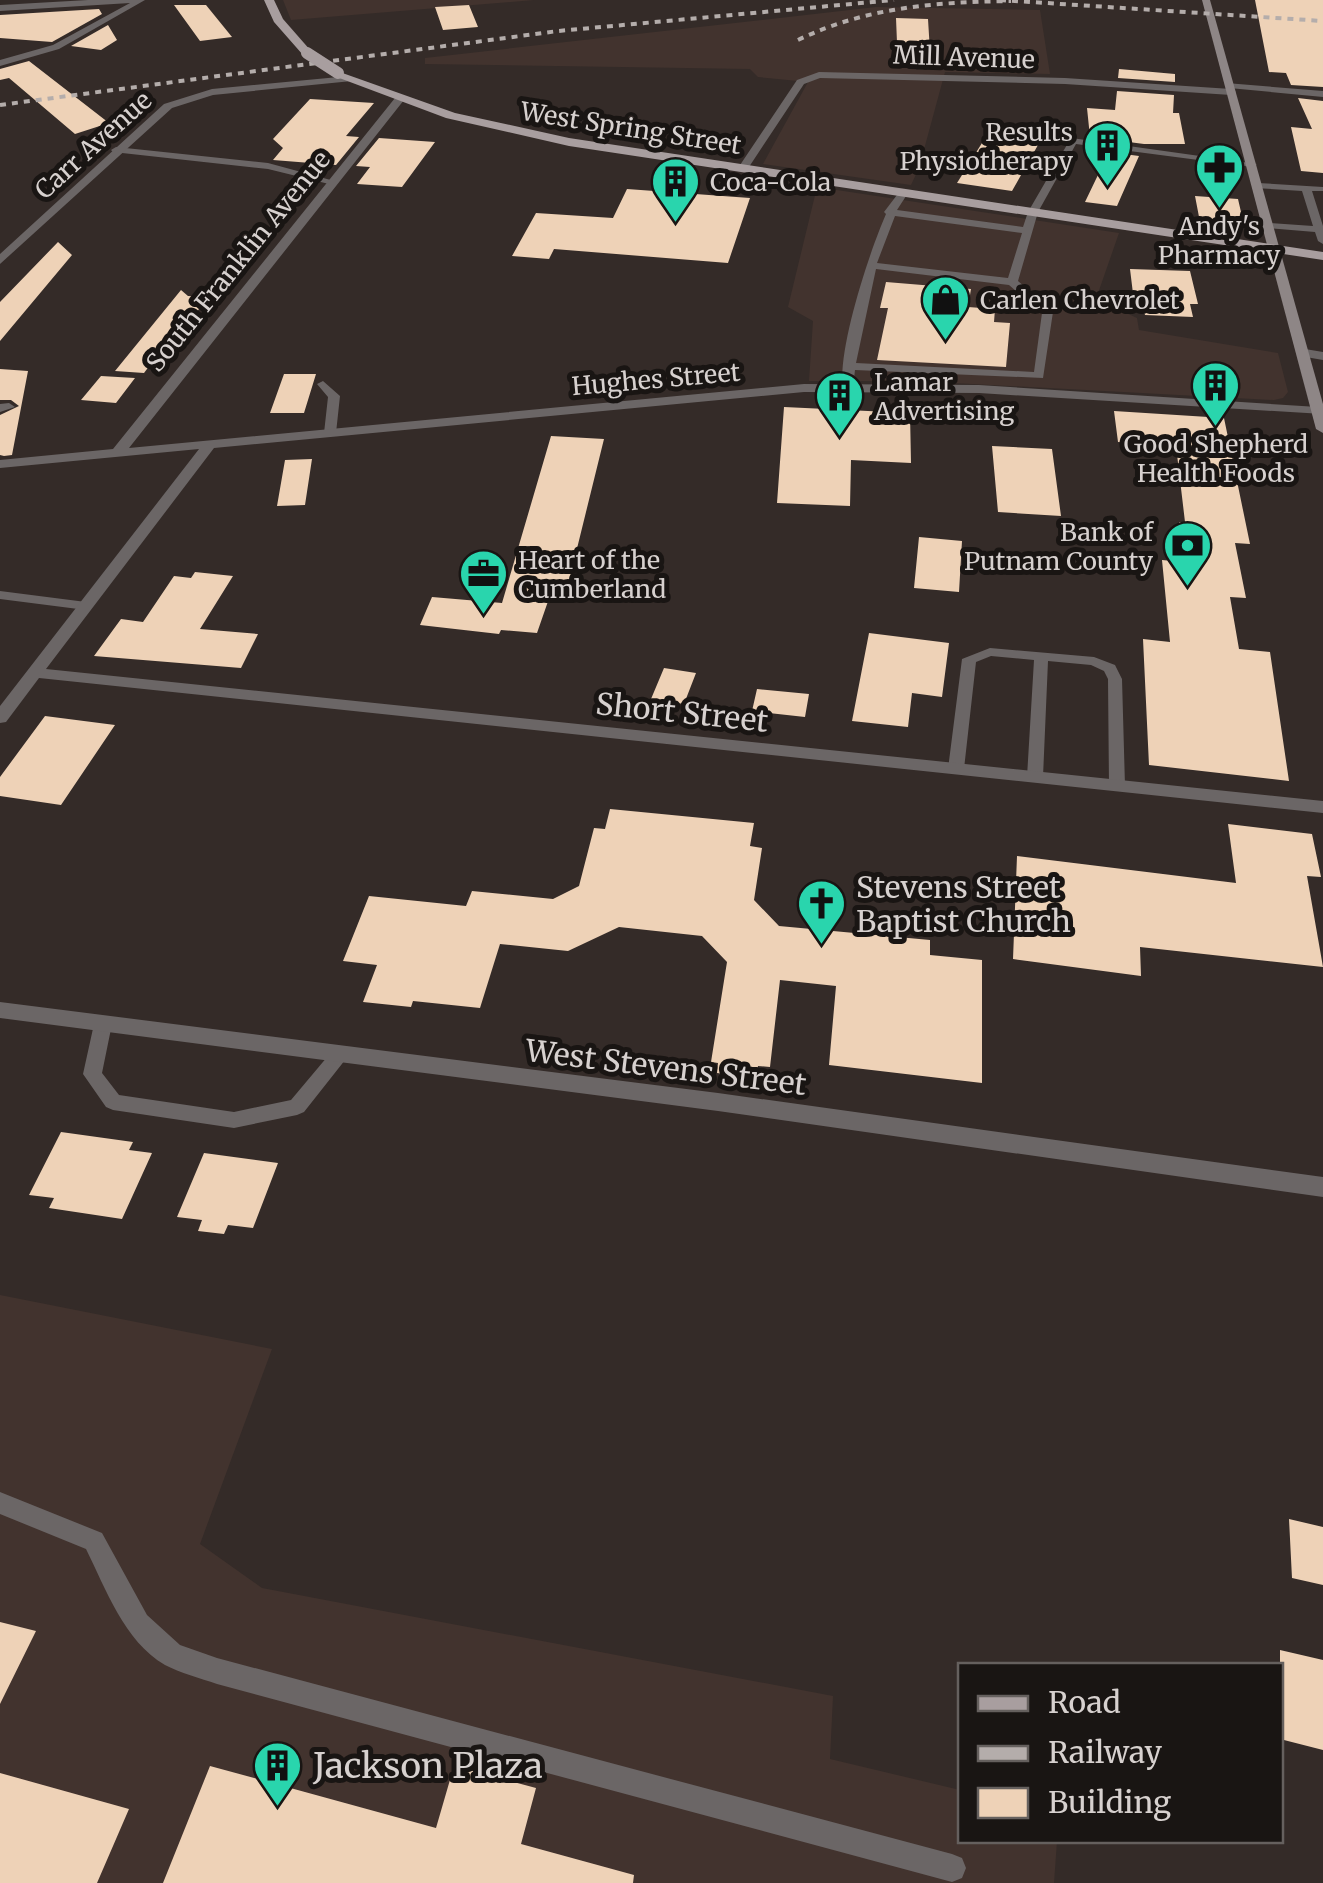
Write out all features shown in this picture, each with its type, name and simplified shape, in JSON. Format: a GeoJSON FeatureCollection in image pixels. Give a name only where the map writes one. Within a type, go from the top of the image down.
{"type":"FeatureCollection","features":[{"type":"Feature","properties":{"kind":"main road","name":"West Spring Street"},"geometry":{"type":"LineString","coordinates":[[269,0],[278,20],[307,52],[343,76],[399,100],[491,128],[1323,256]]}},
{"type":"Feature","properties":{"kind":"main road"},"geometry":{"type":"LineString","coordinates":[[1206,0],[1323,429]]}},
{"type":"Feature","properties":{"kind":"street"},"geometry":{"type":"LineString","coordinates":[[0,8],[131,0]]}},
{"type":"Feature","properties":{"kind":"street"},"geometry":{"type":"LineString","coordinates":[[0,63],[50,52],[141,0]]}},
{"type":"Feature","properties":{"kind":"street","name":"Mill Avenue"},"geometry":{"type":"LineString","coordinates":[[743,168],[800,82],[819,75],[1065,80],[1323,94]]}},
{"type":"Feature","properties":{"kind":"street","name":"Carr Avenue"},"geometry":{"type":"LineString","coordinates":[[0,260],[148,120],[186,98],[343,76]]}},
{"type":"Feature","properties":{"kind":"street","name":"South Franklin Avenue"},"geometry":{"type":"LineString","coordinates":[[117,453],[399,100]]}},
{"type":"Feature","properties":{"kind":"street"},"geometry":{"type":"LineString","coordinates":[[0,243],[18,244]]}},
{"type":"Feature","properties":{"kind":"street"},"geometry":{"type":"LineString","coordinates":[[1305,353],[1323,356]]}},
{"type":"Feature","properties":{"kind":"street","name":"Hughes Street"},"geometry":{"type":"LineString","coordinates":[[0,464],[804,388],[980,389],[1318,410]]}},
{"type":"Feature","properties":{"kind":"street"},"geometry":{"type":"LineString","coordinates":[[0,718],[210,444]]}},
{"type":"Feature","properties":{"kind":"street","name":"Short Street"},"geometry":{"type":"LineString","coordinates":[[36,672],[1323,807]]}},
{"type":"Feature","properties":{"kind":"street","name":"West Stevens Street"},"geometry":{"type":"LineString","coordinates":[[0,1010],[718,1102],[1323,1187]]}},
{"type":"Feature","properties":{"kind":"lane"},"geometry":{"type":"LineString","coordinates":[[1007,132],[1252,164]]}},
{"type":"Feature","properties":{"kind":"lane"},"geometry":{"type":"LineString","coordinates":[[1012,282],[1033,212],[1073,141]]}},
{"type":"Feature","properties":{"kind":"lane"},"geometry":{"type":"LineString","coordinates":[[116,150],[268,166],[334,182]]}},
{"type":"Feature","properties":{"kind":"lane"},"geometry":{"type":"LineString","coordinates":[[1258,186],[1320,188]]}},
{"type":"Feature","properties":{"kind":"lane"},"geometry":{"type":"LineString","coordinates":[[1284,188],[1323,203]]}},
{"type":"Feature","properties":{"kind":"lane"},"geometry":{"type":"LineString","coordinates":[[1307,195],[1320,188]]}},
{"type":"Feature","properties":{"kind":"lane"},"geometry":{"type":"LineString","coordinates":[[847,388],[848,366],[889,212],[903,193]]}},
{"type":"Feature","properties":{"kind":"lane"},"geometry":{"type":"LineString","coordinates":[[1270,226],[1320,230],[1307,195]]}},
{"type":"Feature","properties":{"kind":"lane"},"geometry":{"type":"LineString","coordinates":[[889,212],[1027,231]]}},
{"type":"Feature","properties":{"kind":"lane"},"geometry":{"type":"LineString","coordinates":[[848,366],[1040,376],[1048,312],[1012,282],[874,266]]}},
{"type":"Feature","properties":{"kind":"lane"},"geometry":{"type":"LineString","coordinates":[[323,384],[334,396],[330,433]]}},
{"type":"Feature","properties":{"kind":"lane"},"geometry":{"type":"LineString","coordinates":[[0,595],[86,606]]}},
{"type":"Feature","properties":{"kind":"lane"},"geometry":{"type":"LineString","coordinates":[[956,769],[969,659],[990,652],[1094,661],[1110,668],[1115,679],[1117,786]]}},
{"type":"Feature","properties":{"kind":"lane"},"geometry":{"type":"LineString","coordinates":[[1034,777],[1041,656]]}},
{"type":"Feature","properties":{"kind":"lane"},"geometry":{"type":"LineString","coordinates":[[103,1024],[92,1074],[113,1102],[175,1114],[234,1120],[297,1107],[340,1055]]}},
{"type":"Feature","properties":{"kind":"lane"},"geometry":{"type":"LineString","coordinates":[[0,1503],[94,1541],[138,1624],[172,1655],[217,1672],[952,1868]]}},
{"type":"Feature","properties":{"kind":"shaded area"},"geometry":{"type":"Polygon","coordinates":[[[283,0],[534,0],[291,20],[283,0]]]}},
{"type":"Feature","properties":{"kind":"shaded area"},"geometry":{"type":"Polygon","coordinates":[[[876,7],[1040,10],[1050,74],[945,72],[911,185],[763,164],[808,82],[758,77],[750,69],[425,64],[425,58],[876,7]]]}},
{"type":"Feature","properties":{"kind":"shaded area"},"geometry":{"type":"Polygon","coordinates":[[[817,187],[1119,233],[1096,299],[1137,318],[1139,330],[1278,353],[1288,392],[1274,400],[916,381],[809,381],[813,321],[788,307],[817,187]]]}},
{"type":"Feature","properties":{"kind":"shaded area"},"geometry":{"type":"Polygon","coordinates":[[[0,1295],[272,1349],[200,1544],[262,1588],[833,1696],[830,1759],[958,1790],[958,1843],[1057,1843],[1054,1883],[0,1883],[0,1295]]]}},
{"type":"Feature","properties":{"kind":"building"},"geometry":{"type":"Polygon","coordinates":[[[1255,0],[1323,0],[1323,87],[1291,85],[1286,73],[1269,72],[1255,0]]]}},
{"type":"Feature","properties":{"kind":"building"},"geometry":{"type":"Polygon","coordinates":[[[174,5],[206,5],[232,37],[200,41],[174,5]]]}},
{"type":"Feature","properties":{"kind":"building"},"geometry":{"type":"Polygon","coordinates":[[[469,5],[478,27],[443,30],[435,7],[469,5]]]}},
{"type":"Feature","properties":{"kind":"building"},"geometry":{"type":"Polygon","coordinates":[[[99,9],[102,14],[52,42],[0,38],[0,15],[99,9]]]}},
{"type":"Feature","properties":{"kind":"building"},"geometry":{"type":"Polygon","coordinates":[[[896,18],[928,19],[931,68],[898,67],[896,18]]]}},
{"type":"Feature","properties":{"kind":"building"},"geometry":{"type":"Polygon","coordinates":[[[108,25],[117,40],[101,50],[71,46],[108,25]]]}},
{"type":"Feature","properties":{"kind":"building"},"geometry":{"type":"Polygon","coordinates":[[[29,61],[109,123],[75,134],[9,78],[0,80],[0,69],[29,61]]]}},
{"type":"Feature","properties":{"kind":"building"},"geometry":{"type":"Polygon","coordinates":[[[1119,69],[1175,74],[1175,82],[1118,78],[1119,69]]]}},
{"type":"Feature","properties":{"kind":"building"},"geometry":{"type":"Polygon","coordinates":[[[1117,91],[1174,95],[1173,113],[1179,113],[1185,144],[1144,144],[1090,137],[1087,108],[1115,110],[1117,91]]]}},
{"type":"Feature","properties":{"kind":"building"},"geometry":{"type":"Polygon","coordinates":[[[1298,98],[1323,101],[1323,173],[1301,171],[1291,127],[1312,129],[1298,98]]]}},
{"type":"Feature","properties":{"kind":"building"},"geometry":{"type":"Polygon","coordinates":[[[310,99],[374,103],[346,136],[359,137],[336,165],[273,160],[283,148],[273,139],[310,99]]]}},
{"type":"Feature","properties":{"kind":"building"},"geometry":{"type":"Polygon","coordinates":[[[379,138],[435,142],[402,187],[357,184],[370,167],[356,166],[379,138]]]}},
{"type":"Feature","properties":{"kind":"building"},"geometry":{"type":"Polygon","coordinates":[[[1004,140],[1038,145],[1012,191],[957,183],[982,143],[1001,146],[1004,140]]]}},
{"type":"Feature","properties":{"kind":"building"},"geometry":{"type":"Polygon","coordinates":[[[1109,152],[1139,156],[1117,206],[1085,202],[1109,152]]]}},
{"type":"Feature","properties":{"kind":"building","name":"Coca-Cola"},"geometry":{"type":"Polygon","coordinates":[[[627,189],[750,198],[728,263],[554,249],[549,259],[512,256],[536,213],[613,218],[627,189]]]}},
{"type":"Feature","properties":{"kind":"building","name":"Andy's Pharmacy"},"geometry":{"type":"Polygon","coordinates":[[[1195,196],[1238,199],[1244,225],[1200,222],[1195,196]]]}},
{"type":"Feature","properties":{"kind":"building"},"geometry":{"type":"Polygon","coordinates":[[[58,242],[72,255],[0,341],[0,302],[58,242]]]}},
{"type":"Feature","properties":{"kind":"building"},"geometry":{"type":"Polygon","coordinates":[[[1130,269],[1190,271],[1198,304],[1190,304],[1193,317],[1145,315],[1144,311],[1135,310],[1130,269]]]}},
{"type":"Feature","properties":{"kind":"building","name":"Carlen Chevrolet"},"geometry":{"type":"Polygon","coordinates":[[[886,282],[971,289],[968,307],[995,309],[994,322],[1010,323],[1006,367],[877,360],[888,308],[880,308],[886,282]]]}},
{"type":"Feature","properties":{"kind":"building"},"geometry":{"type":"Polygon","coordinates":[[[181,290],[188,296],[208,297],[172,345],[165,345],[144,373],[115,371],[181,290]]]}},
{"type":"Feature","properties":{"kind":"building"},"geometry":{"type":"Polygon","coordinates":[[[0,369],[28,371],[12,455],[4,456],[0,455],[0,415],[19,406],[11,400],[0,400],[0,369]]]}},
{"type":"Feature","properties":{"kind":"building"},"geometry":{"type":"Polygon","coordinates":[[[284,374],[316,374],[304,413],[270,413],[284,374]]]}},
{"type":"Feature","properties":{"kind":"building"},"geometry":{"type":"Polygon","coordinates":[[[101,376],[135,378],[116,403],[81,400],[101,376]]]}},
{"type":"Feature","properties":{"kind":"building","name":"Lamar Advertising"},"geometry":{"type":"Polygon","coordinates":[[[784,407],[910,413],[911,463],[851,460],[850,506],[777,503],[784,407]]]}},
{"type":"Feature","properties":{"kind":"building"},"geometry":{"type":"Polygon","coordinates":[[[1114,411],[1224,418],[1250,544],[1235,543],[1246,598],[1230,597],[1239,649],[1270,652],[1289,781],[1149,765],[1143,639],[1170,642],[1162,560],[1184,562],[1179,522],[1185,522],[1176,446],[1118,442],[1114,411]]]}},
{"type":"Feature","properties":{"kind":"building"},"geometry":{"type":"Polygon","coordinates":[[[551,436],[604,439],[568,585],[554,584],[537,633],[501,630],[499,634],[420,625],[432,597],[502,603],[551,436]]]}},
{"type":"Feature","properties":{"kind":"building"},"geometry":{"type":"Polygon","coordinates":[[[992,446],[1052,449],[1061,516],[998,512],[992,446]]]}},
{"type":"Feature","properties":{"kind":"building"},"geometry":{"type":"Polygon","coordinates":[[[312,459],[305,505],[277,506],[285,460],[312,459]]]}},
{"type":"Feature","properties":{"kind":"building"},"geometry":{"type":"Polygon","coordinates":[[[919,537],[962,541],[959,592],[914,588],[919,537]]]}},
{"type":"Feature","properties":{"kind":"building"},"geometry":{"type":"Polygon","coordinates":[[[195,572],[233,576],[200,629],[258,634],[241,668],[94,656],[121,619],[143,622],[174,576],[191,578],[195,572]]]}},
{"type":"Feature","properties":{"kind":"building"},"geometry":{"type":"Polygon","coordinates":[[[869,633],[949,643],[942,697],[912,693],[908,727],[852,721],[869,633]]]}},
{"type":"Feature","properties":{"kind":"building"},"geometry":{"type":"Polygon","coordinates":[[[664,668],[696,673],[684,704],[651,699],[664,668]]]}},
{"type":"Feature","properties":{"kind":"building"},"geometry":{"type":"Polygon","coordinates":[[[757,689],[809,694],[805,717],[752,711],[757,689]]]}},
{"type":"Feature","properties":{"kind":"building"},"geometry":{"type":"Polygon","coordinates":[[[45,716],[115,725],[61,805],[0,796],[0,777],[45,716]]]}},
{"type":"Feature","properties":{"kind":"building","name":"Stevens Street Baptist Church"},"geometry":{"type":"Polygon","coordinates":[[[610,809],[754,823],[750,846],[762,848],[754,900],[779,926],[930,940],[930,955],[982,960],[982,1083],[829,1065],[836,986],[780,980],[770,1067],[758,1066],[756,1078],[717,1073],[718,1063],[711,1062],[727,962],[702,936],[619,927],[568,951],[500,944],[480,1008],[413,1001],[411,1007],[363,1002],[377,965],[343,961],[369,896],[466,906],[472,891],[553,899],[579,886],[594,828],[605,829],[610,809]]]}},
{"type":"Feature","properties":{"kind":"building"},"geometry":{"type":"Polygon","coordinates":[[[1228,824],[1312,834],[1321,877],[1307,876],[1323,967],[1140,947],[1141,976],[1013,959],[1017,856],[1236,883],[1228,824]]]}},
{"type":"Feature","properties":{"kind":"building"},"geometry":{"type":"Polygon","coordinates":[[[61,1132],[133,1142],[129,1150],[152,1153],[122,1219],[49,1208],[54,1198],[29,1195],[61,1132]]]}},
{"type":"Feature","properties":{"kind":"building"},"geometry":{"type":"Polygon","coordinates":[[[204,1153],[278,1163],[253,1228],[228,1225],[224,1234],[198,1231],[202,1220],[177,1217],[204,1153]]]}},
{"type":"Feature","properties":{"kind":"building"},"geometry":{"type":"Polygon","coordinates":[[[1289,1519],[1323,1527],[1323,1585],[1292,1578],[1289,1519]]]}},
{"type":"Feature","properties":{"kind":"building"},"geometry":{"type":"Polygon","coordinates":[[[0,1622],[36,1631],[0,1704],[0,1622]]]}},
{"type":"Feature","properties":{"kind":"building"},"geometry":{"type":"Polygon","coordinates":[[[1280,1650],[1323,1660],[1323,1750],[1283,1740],[1280,1650]]]}},
{"type":"Feature","properties":{"kind":"building","name":"Jackson Plaza"},"geometry":{"type":"Polygon","coordinates":[[[210,1766],[436,1828],[454,1766],[536,1788],[521,1844],[634,1875],[633,1883],[163,1883],[210,1766]]]}},
{"type":"Feature","properties":{"kind":"building"},"geometry":{"type":"Polygon","coordinates":[[[0,1773],[129,1809],[97,1883],[0,1883],[0,1773]]]}},
{"type":"Feature","properties":{"kind":"railway"},"geometry":{"type":"LineString","coordinates":[[0,105],[558,31],[894,0]]}},
{"type":"Feature","properties":{"kind":"railway"},"geometry":{"type":"LineString","coordinates":[[1000,0],[1323,21]]}},
{"type":"Feature","properties":{"kind":"railway"},"geometry":{"type":"LineString","coordinates":[[798,40],[850,20],[902,8],[1011,1]]}},
{"type":"Feature","properties":{"kind":"place","name":"Results Physiotherapy"},"geometry":{"type":"Point","coordinates":[1108,188]}},
{"type":"Feature","properties":{"kind":"place","name":"Andy's Pharmacy"},"geometry":{"type":"Point","coordinates":[1219,210]}},
{"type":"Feature","properties":{"kind":"place","name":"Coca-Cola"},"geometry":{"type":"Point","coordinates":[675,224]}},
{"type":"Feature","properties":{"kind":"place","name":"Carlen Chevrolet"},"geometry":{"type":"Point","coordinates":[945,342]}},
{"type":"Feature","properties":{"kind":"place","name":"Good Shepherd Health Foods"},"geometry":{"type":"Point","coordinates":[1216,428]}},
{"type":"Feature","properties":{"kind":"place","name":"Lamar Advertising"},"geometry":{"type":"Point","coordinates":[839,438]}},
{"type":"Feature","properties":{"kind":"place","name":"Bank of Putnam County"},"geometry":{"type":"Point","coordinates":[1188,588]}},
{"type":"Feature","properties":{"kind":"place","name":"Heart of the Cumberland"},"geometry":{"type":"Point","coordinates":[483,616]}},
{"type":"Feature","properties":{"kind":"place","name":"Stevens Street Baptist Church"},"geometry":{"type":"Point","coordinates":[821,946]}},
{"type":"Feature","properties":{"kind":"place","name":"Jackson Plaza"},"geometry":{"type":"Point","coordinates":[278,1808]}}]}
